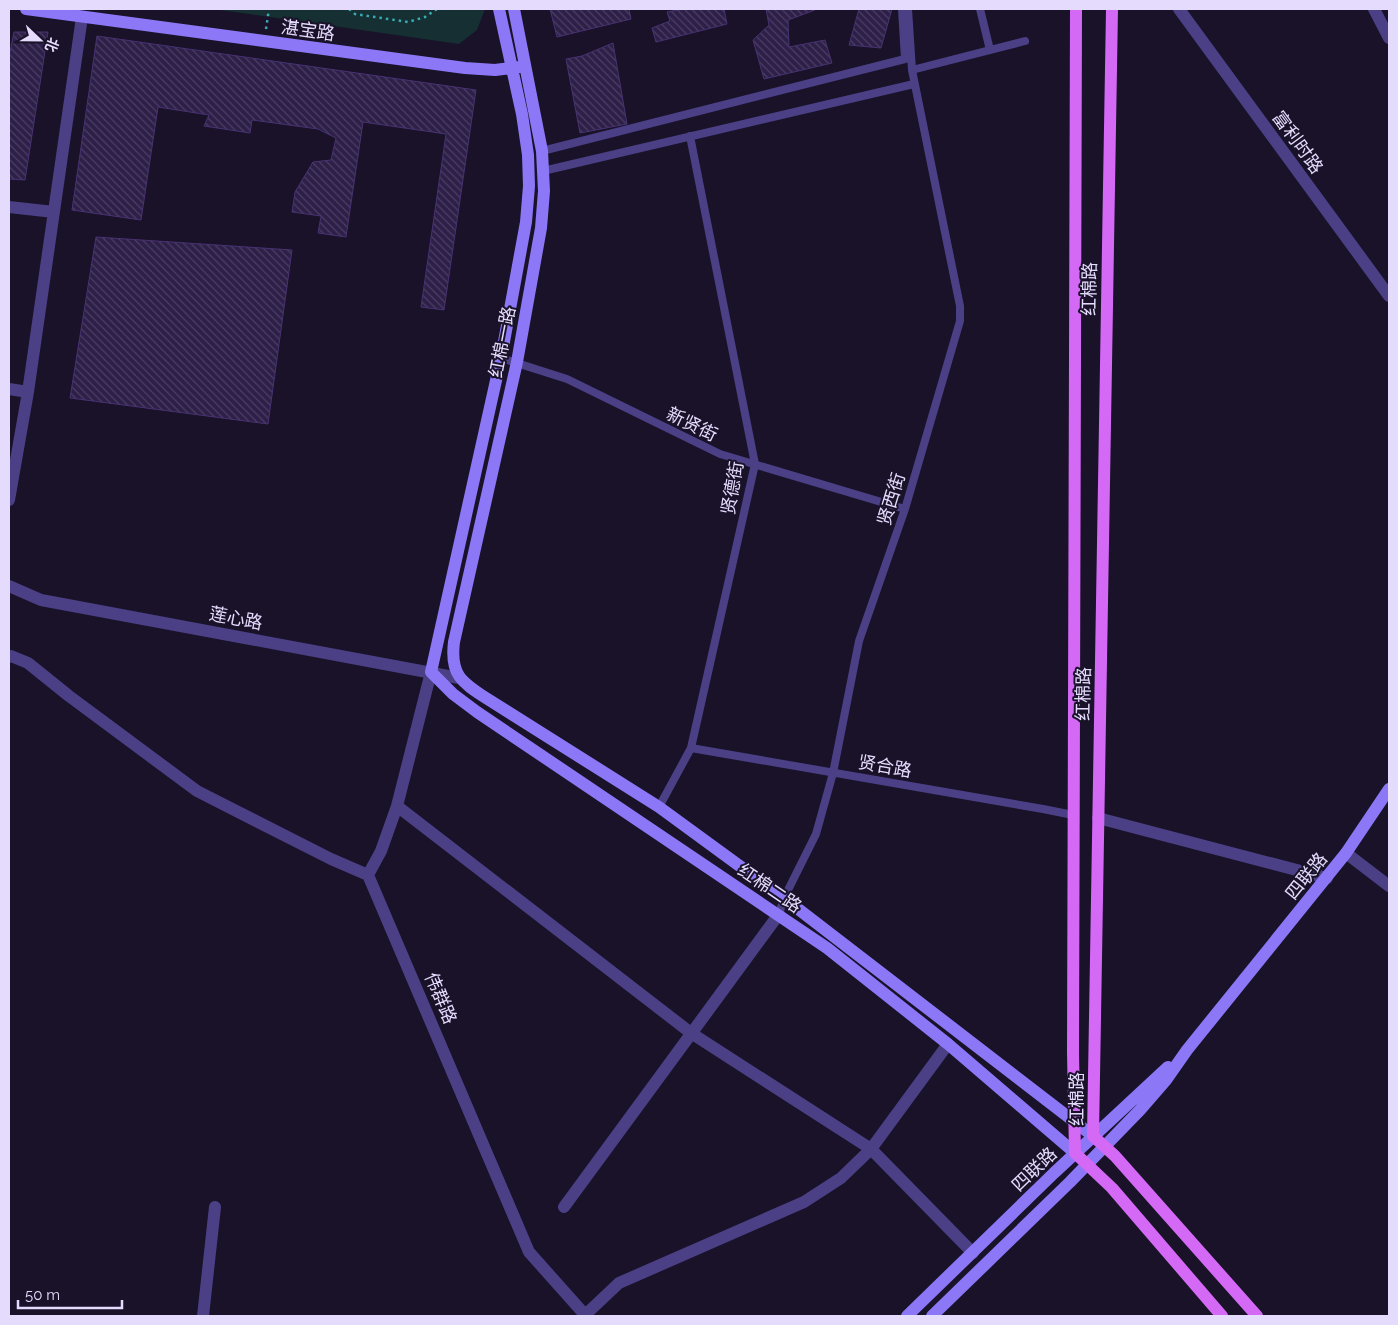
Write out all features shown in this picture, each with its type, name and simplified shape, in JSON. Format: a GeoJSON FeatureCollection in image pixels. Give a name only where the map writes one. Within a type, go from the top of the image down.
{"type":"FeatureCollection","features":[{"type":"Feature","properties":{"kind":"main road","name":"湛宝路"},"geometry":{"type":"LineString","coordinates":[[26,9],[465,68],[495,70],[526,66]]}},
{"type":"Feature","properties":{"kind":"main road","name":"红棉一路"},"geometry":{"type":"LineString","coordinates":[[431,672],[501,358],[524,232],[529,186],[528,155],[522,114],[499,9]]}},
{"type":"Feature","properties":{"kind":"main road","name":"红棉一路"},"geometry":{"type":"LineString","coordinates":[[459,678],[454,666],[454,642],[517,362],[541,228],[544,191],[542,151],[514,9]]}},
{"type":"Feature","properties":{"kind":"main road","name":"红棉路"},"geometry":{"type":"LineString","coordinates":[[1075,1153],[1073,815],[1076,9]]}},
{"type":"Feature","properties":{"kind":"main road","name":"红棉路"},"geometry":{"type":"LineString","coordinates":[[1112,9],[1093,1136],[1105,1146],[1257,1316]]}},
{"type":"Feature","properties":{"kind":"main road","name":"红棉二路"},"geometry":{"type":"LineString","coordinates":[[431,672],[453,694],[477,712],[827,948],[948,1044],[1075,1153]]}},
{"type":"Feature","properties":{"kind":"main road","name":"红棉二路"},"geometry":{"type":"LineString","coordinates":[[459,678],[486,698],[659,806],[784,898],[1093,1136]]}},
{"type":"Feature","properties":{"kind":"main road","name":"四联路"},"geometry":{"type":"LineString","coordinates":[[932,1316],[1070,1182],[1140,1110],[1327,878],[1389,789]]}},
{"type":"Feature","properties":{"kind":"main road","name":"四联路"},"geometry":{"type":"LineString","coordinates":[[907,1316],[1075,1153],[1187,1050]]}},
{"type":"Feature","properties":{"kind":"main road"},"geometry":{"type":"LineString","coordinates":[[1075,1153],[1112,1188],[1222,1316]]}},
{"type":"Feature","properties":{"kind":"street","name":"富利时路"},"geometry":{"type":"LineString","coordinates":[[1178,9],[1389,296]]}},
{"type":"Feature","properties":{"kind":"street"},"geometry":{"type":"LineString","coordinates":[[1374,9],[1389,38]]}},
{"type":"Feature","properties":{"kind":"street"},"geometry":{"type":"LineString","coordinates":[[9,500],[28,392],[82,17]]}},
{"type":"Feature","properties":{"kind":"street"},"geometry":{"type":"LineString","coordinates":[[9,207],[54,212]]}},
{"type":"Feature","properties":{"kind":"street"},"geometry":{"type":"LineString","coordinates":[[9,389],[28,392]]}},
{"type":"Feature","properties":{"kind":"street","name":"莲心路"},"geometry":{"type":"LineString","coordinates":[[9,586],[41,600],[459,678]]}},
{"type":"Feature","properties":{"kind":"street"},"geometry":{"type":"LineString","coordinates":[[9,657],[11,656],[28,663],[69,696],[197,791],[331,859],[368,874],[382,851],[397,806],[431,672]]}},
{"type":"Feature","properties":{"kind":"street"},"geometry":{"type":"LineString","coordinates":[[397,806],[692,1033],[871,1149],[973,1253]]}},
{"type":"Feature","properties":{"kind":"street"},"geometry":{"type":"LineString","coordinates":[[1098,818],[1327,878]]}},
{"type":"Feature","properties":{"kind":"street"},"geometry":{"type":"LineString","coordinates":[[1346,853],[1389,886]]}},
{"type":"Feature","properties":{"kind":"street","name":"伟群路"},"geometry":{"type":"LineString","coordinates":[[368,874],[530,1252],[585,1316]]}},
{"type":"Feature","properties":{"kind":"street"},"geometry":{"type":"LineString","coordinates":[[564,1207],[779,914]]}},
{"type":"Feature","properties":{"kind":"street"},"geometry":{"type":"LineString","coordinates":[[585,1316],[619,1283],[804,1202],[841,1178],[871,1149],[948,1044]]}},
{"type":"Feature","properties":{"kind":"street"},"geometry":{"type":"LineString","coordinates":[[203,1316],[215,1206]]}},
{"type":"Feature","properties":{"kind":"lane"},"geometry":{"type":"LineString","coordinates":[[542,151],[905,59],[902,9]]}},
{"type":"Feature","properties":{"kind":"lane","name":"贤西街"},"geometry":{"type":"LineString","coordinates":[[779,914],[784,898],[816,834],[833,773],[860,641],[904,509],[960,321],[960,306],[914,84],[908,9]]}},
{"type":"Feature","properties":{"kind":"lane"},"geometry":{"type":"LineString","coordinates":[[980,9],[990,50]]}},
{"type":"Feature","properties":{"kind":"lane"},"geometry":{"type":"LineString","coordinates":[[912,70],[1025,42]]}},
{"type":"Feature","properties":{"kind":"lane"},"geometry":{"type":"LineString","coordinates":[[543,171],[914,84]]}},
{"type":"Feature","properties":{"kind":"lane","name":"贤德街"},"geometry":{"type":"LineString","coordinates":[[659,806],[691,748],[755,464],[690,136]]}},
{"type":"Feature","properties":{"kind":"lane","name":"新贤街"},"geometry":{"type":"LineString","coordinates":[[501,358],[567,379],[720,454],[904,509]]}},
{"type":"Feature","properties":{"kind":"lane","name":"贤合路"},"geometry":{"type":"LineString","coordinates":[[691,748],[1073,815]]}},
{"type":"Feature","properties":{"kind":"path"},"geometry":{"type":"LineString","coordinates":[[264,41],[269,9]]}},
{"type":"Feature","properties":{"kind":"path"},"geometry":{"type":"LineString","coordinates":[[349,9],[355,14],[408,22],[425,17],[437,9]]}},
{"type":"Feature","properties":{"kind":"green space"},"geometry":{"type":"Polygon","coordinates":[[[213,9],[485,9],[477,30],[459,44],[213,9]]]}},
{"type":"Feature","properties":{"kind":"building"},"geometry":{"type":"Polygon","coordinates":[[[550,9],[629,9],[631,19],[557,37],[550,9]]]}},
{"type":"Feature","properties":{"kind":"building"},"geometry":{"type":"Polygon","coordinates":[[[683,9],[724,9],[727,24],[656,42],[652,28],[670,21],[667,12],[683,9]]]}},
{"type":"Feature","properties":{"kind":"building"},"geometry":{"type":"Polygon","coordinates":[[[766,9],[815,9],[788,20],[789,47],[825,40],[832,63],[764,79],[753,40],[769,25],[766,9]]]}},
{"type":"Feature","properties":{"kind":"building"},"geometry":{"type":"Polygon","coordinates":[[[859,9],[892,9],[881,48],[849,45],[859,9]]]}},
{"type":"Feature","properties":{"kind":"building"},"geometry":{"type":"Polygon","coordinates":[[[14,32],[48,32],[25,180],[9,179],[9,57],[14,32]]]}},
{"type":"Feature","properties":{"kind":"building"},"geometry":{"type":"Polygon","coordinates":[[[97,36],[476,90],[444,310],[421,307],[446,134],[363,122],[346,237],[318,233],[321,216],[292,212],[295,192],[313,162],[331,160],[336,138],[318,129],[252,120],[250,133],[204,126],[209,115],[158,107],[141,220],[72,210],[97,36]]]}},
{"type":"Feature","properties":{"kind":"building"},"geometry":{"type":"Polygon","coordinates":[[[613,43],[627,124],[580,133],[566,59],[582,56],[613,43]]]}},
{"type":"Feature","properties":{"kind":"building"},"geometry":{"type":"Polygon","coordinates":[[[96,237],[292,250],[268,424],[70,398],[96,237]]]}}]}
